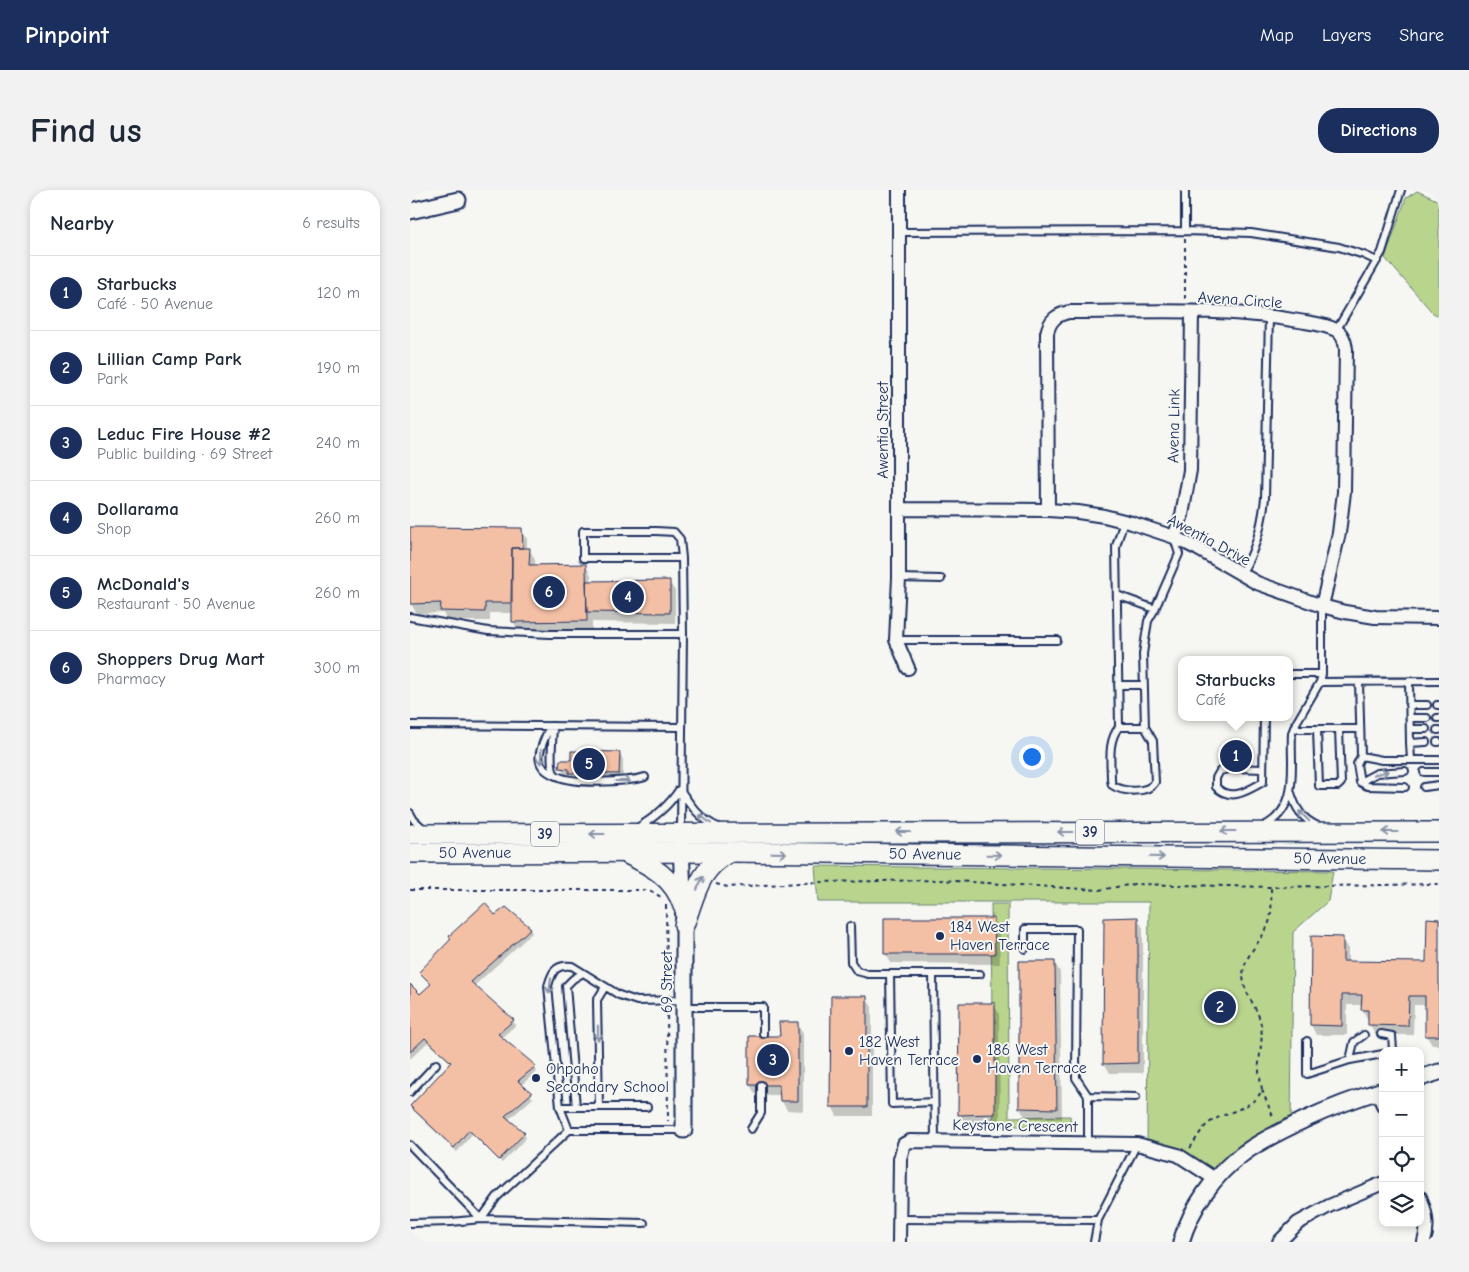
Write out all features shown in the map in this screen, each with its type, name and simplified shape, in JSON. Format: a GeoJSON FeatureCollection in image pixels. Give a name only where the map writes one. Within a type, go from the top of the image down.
{"type":"FeatureCollection","features":[{"type":"Feature","properties":{"kind":"main road","name":"50 Avenue"},"geometry":{"type":"LineString","coordinates":[[410,834],[1439,832]]}},
{"type":"Feature","properties":{"kind":"main road","name":"50 Avenue"},"geometry":{"type":"LineString","coordinates":[[410,853],[730,852],[1439,860]]}},
{"type":"Feature","properties":{"kind":"main road"},"geometry":{"type":"LineString","coordinates":[[684,925],[704,874],[716,861],[730,852]]}},
{"type":"Feature","properties":{"kind":"main road"},"geometry":{"type":"LineString","coordinates":[[624,853],[648,864],[663,875],[676,891],[682,906]]}},
{"type":"Feature","properties":{"kind":"street","name":"Awentia Street"},"geometry":{"type":"LineString","coordinates":[[900,190],[899,578],[896,640],[908,668]]}},
{"type":"Feature","properties":{"kind":"street"},"geometry":{"type":"LineString","coordinates":[[410,210],[458,200]]}},
{"type":"Feature","properties":{"kind":"street","name":"Avena Circle"},"geometry":{"type":"LineString","coordinates":[[1048,510],[1047,333],[1052,320],[1056,316],[1069,312],[1229,312],[1269,316],[1336,330]]}},
{"type":"Feature","properties":{"kind":"street","name":"Avena Link"},"geometry":{"type":"LineString","coordinates":[[1174,537],[1182,515],[1190,470],[1189,312]]}},
{"type":"Feature","properties":{"kind":"street"},"geometry":{"type":"LineString","coordinates":[[1322,606],[1339,533],[1344,492],[1346,349],[1345,341],[1336,330]]}},
{"type":"Feature","properties":{"kind":"street","name":"Awentia Drive"},"geometry":{"type":"LineString","coordinates":[[899,509],[1048,510],[1078,512],[1124,521],[1174,537],[1198,549],[1240,575],[1287,595],[1322,606],[1375,617],[1439,618]]}},
{"type":"Feature","properties":{"kind":"street","name":"69 Street"},"geometry":{"type":"LineString","coordinates":[[681,833],[685,1003],[684,1130]]}},
{"type":"Feature","properties":{"kind":"street"},"geometry":{"type":"LineString","coordinates":[[1424,1077],[1439,1072]]}},
{"type":"Feature","properties":{"kind":"street"},"geometry":{"type":"LineString","coordinates":[[1181,1242],[1196,1208],[1216,1179],[1242,1154],[1268,1137],[1329,1109],[1379,1096]]}},
{"type":"Feature","properties":{"kind":"street","name":"Keystone Crescent"},"geometry":{"type":"LineString","coordinates":[[899,1242],[900,1159],[904,1144],[910,1141],[1137,1144],[1178,1155],[1216,1179]]}},
{"type":"Feature","properties":{"kind":"street"},"geometry":{"type":"LineString","coordinates":[[1279,1242],[1298,1223],[1329,1206],[1379,1185]]}},
{"type":"Feature","properties":{"kind":"street"},"geometry":{"type":"LineString","coordinates":[[1424,1207],[1428,1223],[1424,1242]]}},
{"type":"Feature","properties":{"kind":"lane"},"geometry":{"type":"LineString","coordinates":[[1185,190],[1185,231]]}},
{"type":"Feature","properties":{"kind":"lane"},"geometry":{"type":"LineString","coordinates":[[1336,330],[1386,242],[1400,190]]}},
{"type":"Feature","properties":{"kind":"lane"},"geometry":{"type":"LineString","coordinates":[[899,232],[1229,231],[1270,235],[1339,247],[1376,261]]}},
{"type":"Feature","properties":{"kind":"lane"},"geometry":{"type":"LineString","coordinates":[[1240,575],[1253,553],[1265,498],[1269,316]]}},
{"type":"Feature","properties":{"kind":"lane"},"geometry":{"type":"LineString","coordinates":[[1124,521],[1116,546],[1119,727],[1113,735],[1111,742],[1112,785],[1118,789],[1144,790],[1153,786],[1155,782],[1153,741],[1145,727],[1143,654],[1148,622],[1178,554],[1174,537]]}},
{"type":"Feature","properties":{"kind":"lane"},"geometry":{"type":"LineString","coordinates":[[681,833],[683,634],[682,558],[680,539],[674,532],[583,531],[584,558],[682,558]]}},
{"type":"Feature","properties":{"kind":"lane"},"geometry":{"type":"LineString","coordinates":[[899,578],[941,578]]}},
{"type":"Feature","properties":{"kind":"lane"},"geometry":{"type":"LineString","coordinates":[[1117,595],[1155,609]]}},
{"type":"Feature","properties":{"kind":"lane"},"geometry":{"type":"LineString","coordinates":[[1322,606],[1322,674],[1320,682],[1294,729],[1291,792],[1301,816],[1305,820],[1328,831]]}},
{"type":"Feature","properties":{"kind":"lane"},"geometry":{"type":"LineString","coordinates":[[410,617],[488,631],[550,634],[683,634]]}},
{"type":"Feature","properties":{"kind":"lane"},"geometry":{"type":"LineString","coordinates":[[896,640],[1057,640]]}},
{"type":"Feature","properties":{"kind":"lane"},"geometry":{"type":"LineString","coordinates":[[1293,674],[1322,674]]}},
{"type":"Feature","properties":{"kind":"lane"},"geometry":{"type":"LineString","coordinates":[[1409,681],[1411,760]]}},
{"type":"Feature","properties":{"kind":"lane"},"geometry":{"type":"LineString","coordinates":[[1320,682],[1439,681]]}},
{"type":"Feature","properties":{"kind":"lane"},"geometry":{"type":"LineString","coordinates":[[1359,682],[1361,756],[1357,764],[1360,782]]}},
{"type":"Feature","properties":{"kind":"lane"},"geometry":{"type":"LineString","coordinates":[[1118,685],[1144,685]]}},
{"type":"Feature","properties":{"kind":"lane"},"geometry":{"type":"LineString","coordinates":[[1409,705],[1427,705]]}},
{"type":"Feature","properties":{"kind":"lane"},"geometry":{"type":"LineString","coordinates":[[1410,718],[1427,718]]}},
{"type":"Feature","properties":{"kind":"lane"},"geometry":{"type":"LineString","coordinates":[[1263,769],[1234,768],[1220,771],[1216,778],[1216,786],[1223,794],[1243,793],[1263,782],[1264,721]]}},
{"type":"Feature","properties":{"kind":"lane"},"geometry":{"type":"LineString","coordinates":[[410,724],[681,727]]}},
{"type":"Feature","properties":{"kind":"lane"},"geometry":{"type":"LineString","coordinates":[[552,726],[540,750],[539,760],[548,773],[561,778],[581,781],[634,781],[645,778]]}},
{"type":"Feature","properties":{"kind":"lane"},"geometry":{"type":"LineString","coordinates":[[552,726],[552,768],[557,776],[561,778]]}},
{"type":"Feature","properties":{"kind":"lane"},"geometry":{"type":"LineString","coordinates":[[1119,727],[1145,727]]}},
{"type":"Feature","properties":{"kind":"lane"},"geometry":{"type":"LineString","coordinates":[[1294,729],[1360,729]]}},
{"type":"Feature","properties":{"kind":"lane"},"geometry":{"type":"LineString","coordinates":[[1317,729],[1319,786],[1338,786],[1341,783],[1339,729]]}},
{"type":"Feature","properties":{"kind":"lane"},"geometry":{"type":"LineString","coordinates":[[1410,729],[1426,729]]}},
{"type":"Feature","properties":{"kind":"lane"},"geometry":{"type":"LineString","coordinates":[[1410,743],[1426,742]]}},
{"type":"Feature","properties":{"kind":"lane"},"geometry":{"type":"LineString","coordinates":[[1361,756],[1382,760],[1439,760]]}},
{"type":"Feature","properties":{"kind":"lane"},"geometry":{"type":"LineString","coordinates":[[1360,782],[1377,773],[1405,771]]}},
{"type":"Feature","properties":{"kind":"lane"},"geometry":{"type":"LineString","coordinates":[[1424,772],[1439,772]]}},
{"type":"Feature","properties":{"kind":"lane"},"geometry":{"type":"LineString","coordinates":[[1360,782],[1368,786],[1405,787]]}},
{"type":"Feature","properties":{"kind":"lane"},"geometry":{"type":"LineString","coordinates":[[1424,787],[1439,785]]}},
{"type":"Feature","properties":{"kind":"lane"},"geometry":{"type":"LineString","coordinates":[[680,789],[702,818],[724,829],[741,833]]}},
{"type":"Feature","properties":{"kind":"lane"},"geometry":{"type":"LineString","coordinates":[[629,834],[654,818],[672,801],[680,789]]}},
{"type":"Feature","properties":{"kind":"lane"},"geometry":{"type":"LineString","coordinates":[[1253,831],[1280,816],[1285,809],[1291,792]]}},
{"type":"Feature","properties":{"kind":"lane"},"geometry":{"type":"LineString","coordinates":[[410,813],[421,827],[436,834]]}},
{"type":"Feature","properties":{"kind":"lane"},"geometry":{"type":"LineString","coordinates":[[850,926],[851,962],[857,971],[868,974],[980,974]]}},
{"type":"Feature","properties":{"kind":"lane"},"geometry":{"type":"LineString","coordinates":[[1026,949],[1026,929],[1077,929],[1076,1078],[1088,1096],[1088,1143]]}},
{"type":"Feature","properties":{"kind":"lane"},"geometry":{"type":"LineString","coordinates":[[569,1130],[560,1107],[548,986],[551,975],[556,969],[564,965],[572,966],[619,995],[637,1001],[667,1000],[685,1003],[764,1007],[763,1034]]}},
{"type":"Feature","properties":{"kind":"lane"},"geometry":{"type":"LineString","coordinates":[[576,1107],[566,986],[583,972]]}},
{"type":"Feature","properties":{"kind":"lane"},"geometry":{"type":"LineString","coordinates":[[890,974],[892,1104],[934,1102]]}},
{"type":"Feature","properties":{"kind":"lane"},"geometry":{"type":"LineString","coordinates":[[933,974],[934,1142]]}},
{"type":"Feature","properties":{"kind":"lane"},"geometry":{"type":"LineString","coordinates":[[599,1107],[597,1000],[605,987]]}},
{"type":"Feature","properties":{"kind":"lane"},"geometry":{"type":"LineString","coordinates":[[1381,1034],[1392,1036],[1393,1047]]}},
{"type":"Feature","properties":{"kind":"lane"},"geometry":{"type":"LineString","coordinates":[[1350,1060],[1354,1042],[1364,1035]]}},
{"type":"Feature","properties":{"kind":"lane"},"geometry":{"type":"LineString","coordinates":[[1307,1041],[1307,1074],[1350,1060],[1379,1056]]}},
{"type":"Feature","properties":{"kind":"lane"},"geometry":{"type":"LineString","coordinates":[[410,1092],[436,1064]]}},
{"type":"Feature","properties":{"kind":"lane"},"geometry":{"type":"LineString","coordinates":[[751,1129],[761,1113],[761,1085]]}},
{"type":"Feature","properties":{"kind":"lane"},"geometry":{"type":"LineString","coordinates":[[1088,1096],[1136,1097]]}},
{"type":"Feature","properties":{"kind":"lane"},"geometry":{"type":"LineString","coordinates":[[560,1107],[647,1107]]}},
{"type":"Feature","properties":{"kind":"lane"},"geometry":{"type":"LineString","coordinates":[[481,1219],[497,1197],[569,1130],[684,1130]]}},
{"type":"Feature","properties":{"kind":"lane"},"geometry":{"type":"LineString","coordinates":[[1094,1242],[1098,1220],[1137,1144]]}},
{"type":"Feature","properties":{"kind":"lane"},"geometry":{"type":"LineString","coordinates":[[410,1145],[481,1219]]}},
{"type":"Feature","properties":{"kind":"lane"},"geometry":{"type":"LineString","coordinates":[[410,1223],[481,1219],[644,1223]]}},
{"type":"Feature","properties":{"kind":"lane"},"geometry":{"type":"LineString","coordinates":[[899,1219],[1098,1220]]}},
{"type":"Feature","properties":{"kind":"path"},"geometry":{"type":"LineString","coordinates":[[1185,231],[1189,312]]}},
{"type":"Feature","properties":{"kind":"path"},"geometry":{"type":"LineString","coordinates":[[704,874],[720,886],[728,888],[820,882],[938,880],[1099,890],[1134,884],[1271,888],[1439,884]]}},
{"type":"Feature","properties":{"kind":"path"},"geometry":{"type":"LineString","coordinates":[[651,891],[663,875]]}},
{"type":"Feature","properties":{"kind":"path"},"geometry":{"type":"LineString","coordinates":[[1271,888],[1270,920],[1248,958],[1244,968],[1243,979],[1244,989],[1260,1018],[1262,1034],[1258,1066],[1262,1090],[1274,1119]]}},
{"type":"Feature","properties":{"kind":"path"},"geometry":{"type":"LineString","coordinates":[[410,890],[651,891],[660,896],[666,906],[667,1130]]}},
{"type":"Feature","properties":{"kind":"path"},"geometry":{"type":"LineString","coordinates":[[1190,1148],[1207,1125],[1219,1117],[1238,1110],[1262,1090]]}},
{"type":"Feature","properties":{"kind":"green space"},"geometry":{"type":"Polygon","coordinates":[[[1417,191],[1439,201],[1439,316],[1433,313],[1385,258],[1406,198],[1417,191]]]}},
{"type":"Feature","properties":{"kind":"green space"},"geometry":{"type":"Polygon","coordinates":[[[815,866],[1333,871],[1328,901],[1293,932],[1291,1126],[1215,1179],[1147,1146],[1149,902],[818,902],[815,866]]]}},
{"type":"Feature","properties":{"kind":"green space"},"geometry":{"type":"Polygon","coordinates":[[[991,904],[1008,904],[1009,1117],[1070,1116],[1071,1126],[993,1126],[991,904]]]}},
{"type":"Feature","properties":{"kind":"building"},"geometry":{"type":"Polygon","coordinates":[[[410,527],[522,528],[523,548],[512,548],[511,603],[485,603],[485,612],[440,611],[441,603],[410,604],[410,527]]]}},
{"type":"Feature","properties":{"kind":"building"},"geometry":{"type":"Polygon","coordinates":[[[512,548],[530,548],[529,565],[586,564],[587,621],[512,622],[512,548]]]}},
{"type":"Feature","properties":{"kind":"building"},"geometry":{"type":"Polygon","coordinates":[[[670,580],[670,613],[587,612],[586,581],[670,580]]]}},
{"type":"Feature","properties":{"kind":"building"},"geometry":{"type":"Polygon","coordinates":[[[571,751],[620,752],[619,774],[569,773],[569,769],[559,768],[560,760],[571,760],[571,751]]]}},
{"type":"Feature","properties":{"kind":"building","name":"Ohpaho Secondary School"},"geometry":{"type":"Polygon","coordinates":[[[485,903],[495,915],[506,907],[531,928],[471,982],[514,1020],[498,1034],[536,1066],[518,1081],[532,1093],[505,1116],[525,1133],[499,1160],[469,1130],[454,1148],[410,1106],[451,1062],[425,1038],[410,1052],[410,984],[420,994],[431,984],[419,972],[451,939],[449,936],[485,903]]]}},
{"type":"Feature","properties":{"kind":"building"},"geometry":{"type":"Polygon","coordinates":[[[1138,917],[1138,1063],[1103,1064],[1104,918],[1138,917]]]}},
{"type":"Feature","properties":{"kind":"building","name":"184 West Haven Terrace"},"geometry":{"type":"Polygon","coordinates":[[[884,918],[994,918],[995,954],[884,954],[884,918]]]}},
{"type":"Feature","properties":{"kind":"building"},"geometry":{"type":"Polygon","coordinates":[[[1427,918],[1439,919],[1439,1036],[1425,1036],[1425,996],[1409,996],[1408,1026],[1368,1025],[1368,1010],[1361,1010],[1362,995],[1342,995],[1342,1026],[1310,1025],[1311,936],[1343,937],[1343,961],[1426,962],[1427,918]]]}},
{"type":"Feature","properties":{"kind":"building"},"geometry":{"type":"Polygon","coordinates":[[[1019,961],[1055,961],[1057,1109],[1019,1108],[1019,961]]]}},
{"type":"Feature","properties":{"kind":"building","name":"182 West Haven Terrace"},"geometry":{"type":"Polygon","coordinates":[[[831,996],[867,996],[867,1107],[830,1107],[831,996]]]}},
{"type":"Feature","properties":{"kind":"building","name":"186 West Haven Terrace"},"geometry":{"type":"Polygon","coordinates":[[[959,1003],[995,1003],[995,1114],[958,1115],[959,1003]]]}},
{"type":"Feature","properties":{"kind":"building"},"geometry":{"type":"Polygon","coordinates":[[[779,1022],[798,1022],[798,1101],[780,1101],[779,1085],[749,1085],[749,1036],[780,1036],[779,1022]]]}},
{"type":"Feature","properties":{"kind":"place","name":"Shoppers Drug Mart"},"geometry":{"type":"Point","coordinates":[549,592]}},
{"type":"Feature","properties":{"kind":"place","name":"Dollarama"},"geometry":{"type":"Point","coordinates":[628,597]}},
{"type":"Feature","properties":{"kind":"place","name":"Starbucks"},"geometry":{"type":"Point","coordinates":[1236,756]}},
{"type":"Feature","properties":{"kind":"place","name":"McDonald's"},"geometry":{"type":"Point","coordinates":[589,764]}},
{"type":"Feature","properties":{"kind":"place","name":"184 West Haven Terrace"},"geometry":{"type":"Point","coordinates":[940,936]}},
{"type":"Feature","properties":{"kind":"place","name":"Lillian Camp Park"},"geometry":{"type":"Point","coordinates":[1220,1007]}},
{"type":"Feature","properties":{"kind":"place","name":"182 West Haven Terrace"},"geometry":{"type":"Point","coordinates":[849,1051]}},
{"type":"Feature","properties":{"kind":"place","name":"186 West Haven Terrace"},"geometry":{"type":"Point","coordinates":[977,1059]}},
{"type":"Feature","properties":{"kind":"place","name":"Leduc Fire House #2"},"geometry":{"type":"Point","coordinates":[773,1060]}},
{"type":"Feature","properties":{"kind":"place","name":"Ohpaho Secondary School"},"geometry":{"type":"Point","coordinates":[536,1078]}}]}
